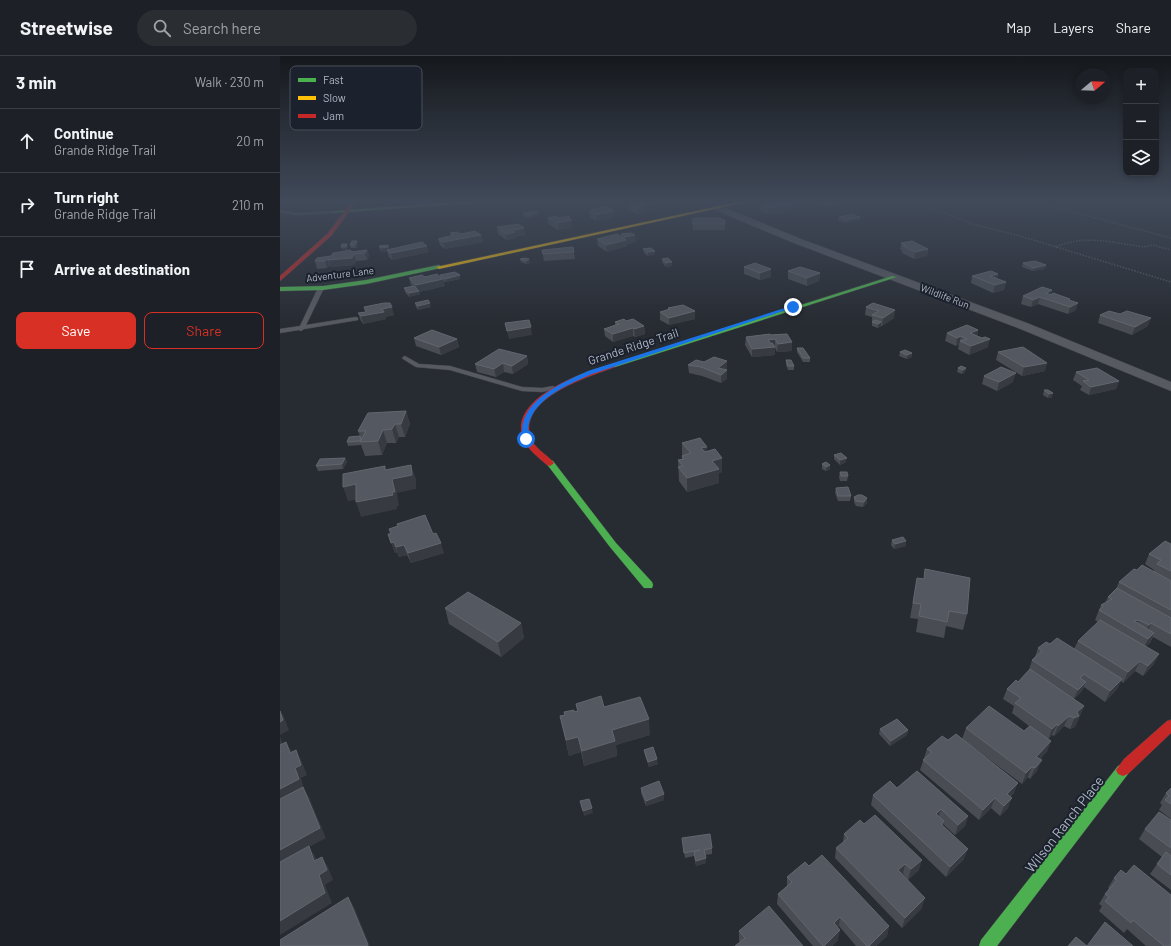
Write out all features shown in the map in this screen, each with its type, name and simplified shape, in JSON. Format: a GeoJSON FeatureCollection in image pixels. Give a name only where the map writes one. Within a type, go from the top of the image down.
{"type":"FeatureCollection","features":[{"type":"Feature","properties":{"kind":"street"},"geometry":{"type":"LineString","coordinates":[[280,279],[321,242]]}},
{"type":"Feature","properties":{"kind":"street","name":"Adventure Lane"},"geometry":{"type":"LineString","coordinates":[[280,290],[321,288],[366,282],[558,242]]}},
{"type":"Feature","properties":{"kind":"street","name":"Wildlife Run"},"geometry":{"type":"LineString","coordinates":[[797,242],[1056,338],[1171,387]]}},
{"type":"Feature","properties":{"kind":"street","name":"Grande Ridge Trail"},"geometry":{"type":"LineString","coordinates":[[648,585],[608,540],[572,488],[526,438],[524,429],[528,415],[540,400],[558,388],[590,372],[894,277]]}},
{"type":"Feature","properties":{"kind":"street","name":"Wilson Ranch Place"},"geometry":{"type":"LineString","coordinates":[[987,946],[1129,763],[1171,725]]}},
{"type":"Feature","properties":{"kind":"lane"},"geometry":{"type":"LineString","coordinates":[[301,329],[321,288]]}},
{"type":"Feature","properties":{"kind":"lane"},"geometry":{"type":"LineString","coordinates":[[280,331],[301,329],[356,319]]}},
{"type":"Feature","properties":{"kind":"lane"},"geometry":{"type":"LineString","coordinates":[[405,358],[418,366],[450,368],[522,389],[542,390],[558,388]]}},
{"type":"Feature","properties":{"kind":"path"},"geometry":{"type":"LineString","coordinates":[[1036,242],[1171,282]]}},
{"type":"Feature","properties":{"kind":"path"},"geometry":{"type":"LineString","coordinates":[[1055,248],[1066,242]]}},
{"type":"Feature","properties":{"kind":"path"},"geometry":{"type":"LineString","coordinates":[[1091,242],[1144,247],[1153,245],[1171,250]]}},
{"type":"Feature","properties":{"kind":"building"},"geometry":{"type":"Polygon","coordinates":[[[352,242],[357,242],[355,245],[350,245],[352,242]]]}},
{"type":"Feature","properties":{"kind":"building"},"geometry":{"type":"Polygon","coordinates":[[[422,242],[427,246],[391,253],[387,250],[422,242]]]}},
{"type":"Feature","properties":{"kind":"building"},"geometry":{"type":"Polygon","coordinates":[[[601,242],[620,242],[606,245],[601,242]]]}},
{"type":"Feature","properties":{"kind":"building"},"geometry":{"type":"Polygon","coordinates":[[[913,242],[928,249],[915,252],[903,246],[906,245],[901,243],[913,242]]]}},
{"type":"Feature","properties":{"kind":"building"},"geometry":{"type":"Polygon","coordinates":[[[342,244],[347,244],[346,247],[341,247],[342,244]]]}},
{"type":"Feature","properties":{"kind":"building"},"geometry":{"type":"Polygon","coordinates":[[[388,245],[388,247],[381,248],[379,246],[388,245]]]}},
{"type":"Feature","properties":{"kind":"building"},"geometry":{"type":"Polygon","coordinates":[[[573,247],[574,252],[543,254],[542,250],[573,247]]]}},
{"type":"Feature","properties":{"kind":"building"},"geometry":{"type":"Polygon","coordinates":[[[651,248],[655,251],[648,252],[643,249],[651,248]]]}},
{"type":"Feature","properties":{"kind":"building"},"geometry":{"type":"Polygon","coordinates":[[[351,250],[350,252],[367,250],[365,253],[354,254],[352,258],[315,261],[317,258],[331,256],[333,253],[351,250]]]}},
{"type":"Feature","properties":{"kind":"building"},"geometry":{"type":"Polygon","coordinates":[[[668,258],[672,262],[666,263],[662,259],[668,258]]]}},
{"type":"Feature","properties":{"kind":"building"},"geometry":{"type":"Polygon","coordinates":[[[520,259],[529,259],[526,261],[520,259]]]}},
{"type":"Feature","properties":{"kind":"building"},"geometry":{"type":"Polygon","coordinates":[[[1035,261],[1046,265],[1034,268],[1023,263],[1035,261]]]}},
{"type":"Feature","properties":{"kind":"building"},"geometry":{"type":"Polygon","coordinates":[[[755,263],[771,269],[760,273],[744,267],[755,263]]]}},
{"type":"Feature","properties":{"kind":"building"},"geometry":{"type":"Polygon","coordinates":[[[800,267],[820,273],[807,278],[788,271],[800,267]]]}},
{"type":"Feature","properties":{"kind":"building"},"geometry":{"type":"Polygon","coordinates":[[[991,271],[998,274],[990,276],[1006,282],[995,285],[972,276],[991,271]]]}},
{"type":"Feature","properties":{"kind":"building"},"geometry":{"type":"Polygon","coordinates":[[[455,272],[460,275],[445,279],[440,275],[455,272]]]}},
{"type":"Feature","properties":{"kind":"building"},"geometry":{"type":"Polygon","coordinates":[[[437,274],[443,279],[416,285],[409,278],[422,275],[425,277],[437,274]]]}},
{"type":"Feature","properties":{"kind":"building"},"geometry":{"type":"Polygon","coordinates":[[[414,286],[419,291],[409,293],[404,288],[414,286]]]}},
{"type":"Feature","properties":{"kind":"building"},"geometry":{"type":"Polygon","coordinates":[[[1042,287],[1052,290],[1046,293],[1051,295],[1053,293],[1078,303],[1070,307],[1040,297],[1033,300],[1023,296],[1042,287]]]}},
{"type":"Feature","properties":{"kind":"building"},"geometry":{"type":"Polygon","coordinates":[[[428,300],[430,303],[418,306],[415,303],[428,300]]]}},
{"type":"Feature","properties":{"kind":"building"},"geometry":{"type":"Polygon","coordinates":[[[390,303],[392,307],[382,309],[384,312],[361,316],[358,313],[366,312],[364,307],[390,303]]]}},
{"type":"Feature","properties":{"kind":"building"},"geometry":{"type":"Polygon","coordinates":[[[873,303],[895,310],[883,318],[872,315],[879,311],[866,307],[873,303]]]}},
{"type":"Feature","properties":{"kind":"building"},"geometry":{"type":"Polygon","coordinates":[[[683,305],[695,311],[669,318],[660,312],[670,309],[668,308],[683,305]]]}},
{"type":"Feature","properties":{"kind":"building"},"geometry":{"type":"Polygon","coordinates":[[[1109,311],[1120,314],[1127,311],[1151,318],[1135,327],[1100,315],[1109,311]]]}},
{"type":"Feature","properties":{"kind":"building"},"geometry":{"type":"Polygon","coordinates":[[[624,319],[626,321],[633,319],[644,326],[613,334],[604,329],[619,324],[615,322],[624,319]]]}},
{"type":"Feature","properties":{"kind":"building"},"geometry":{"type":"Polygon","coordinates":[[[529,320],[531,327],[507,331],[505,323],[529,320]]]}},
{"type":"Feature","properties":{"kind":"building"},"geometry":{"type":"Polygon","coordinates":[[[875,320],[881,322],[878,324],[872,322],[875,320]]]}},
{"type":"Feature","properties":{"kind":"building"},"geometry":{"type":"Polygon","coordinates":[[[967,325],[978,330],[970,333],[982,338],[985,337],[990,339],[971,346],[960,341],[967,339],[961,336],[957,338],[947,333],[967,325]]]}},
{"type":"Feature","properties":{"kind":"building"},"geometry":{"type":"Polygon","coordinates":[[[432,330],[457,339],[439,347],[414,338],[432,330]]]}},
{"type":"Feature","properties":{"kind":"building"},"geometry":{"type":"Polygon","coordinates":[[[770,334],[787,334],[792,342],[778,344],[775,339],[768,340],[775,347],[752,349],[746,337],[770,334]]]}},
{"type":"Feature","properties":{"kind":"building"},"geometry":{"type":"Polygon","coordinates":[[[1023,347],[1047,363],[1024,367],[998,352],[1023,347]]]}},
{"type":"Feature","properties":{"kind":"building"},"geometry":{"type":"Polygon","coordinates":[[[797,348],[803,348],[810,358],[803,358],[797,348]]]}},
{"type":"Feature","properties":{"kind":"building"},"geometry":{"type":"Polygon","coordinates":[[[499,349],[527,356],[512,366],[503,363],[494,369],[475,364],[499,349]]]}},
{"type":"Feature","properties":{"kind":"building"},"geometry":{"type":"Polygon","coordinates":[[[905,350],[912,353],[907,355],[900,352],[905,350]]]}},
{"type":"Feature","properties":{"kind":"building"},"geometry":{"type":"Polygon","coordinates":[[[714,357],[727,361],[718,368],[727,370],[721,375],[701,367],[688,365],[696,360],[704,362],[714,357]]]}},
{"type":"Feature","properties":{"kind":"building"},"geometry":{"type":"Polygon","coordinates":[[[786,360],[791,360],[794,366],[788,366],[786,360]]]}},
{"type":"Feature","properties":{"kind":"building"},"geometry":{"type":"Polygon","coordinates":[[[961,366],[966,368],[963,370],[958,368],[961,366]]]}},
{"type":"Feature","properties":{"kind":"building"},"geometry":{"type":"Polygon","coordinates":[[[1001,367],[1016,373],[999,382],[984,376],[1001,367]]]}},
{"type":"Feature","properties":{"kind":"building"},"geometry":{"type":"Polygon","coordinates":[[[1097,368],[1119,381],[1091,387],[1083,381],[1089,380],[1076,372],[1097,368]]]}},
{"type":"Feature","properties":{"kind":"building"},"geometry":{"type":"Polygon","coordinates":[[[1044,390],[1048,390],[1053,393],[1049,394],[1044,390]]]}},
{"type":"Feature","properties":{"kind":"building"},"geometry":{"type":"Polygon","coordinates":[[[406,411],[401,424],[395,424],[392,429],[383,430],[378,441],[360,442],[366,431],[358,431],[368,413],[406,411]]]}},
{"type":"Feature","properties":{"kind":"building"},"geometry":{"type":"Polygon","coordinates":[[[360,436],[360,441],[347,442],[349,437],[360,436]]]}},
{"type":"Feature","properties":{"kind":"building"},"geometry":{"type":"Polygon","coordinates":[[[700,438],[707,447],[701,448],[705,452],[715,449],[722,458],[712,461],[719,469],[687,478],[678,467],[683,466],[678,460],[684,459],[682,456],[691,453],[682,443],[700,438]]]}},
{"type":"Feature","properties":{"kind":"building"},"geometry":{"type":"Polygon","coordinates":[[[841,453],[847,458],[840,460],[834,455],[841,453]]]}},
{"type":"Feature","properties":{"kind":"building"},"geometry":{"type":"Polygon","coordinates":[[[345,458],[342,464],[316,466],[320,459],[345,458]]]}},
{"type":"Feature","properties":{"kind":"building"},"geometry":{"type":"Polygon","coordinates":[[[826,462],[830,465],[826,467],[822,464],[826,462]]]}},
{"type":"Feature","properties":{"kind":"building"},"geometry":{"type":"Polygon","coordinates":[[[411,465],[412,475],[392,479],[395,492],[392,492],[393,495],[356,502],[356,484],[343,487],[343,474],[385,466],[385,470],[411,465]]]}},
{"type":"Feature","properties":{"kind":"building"},"geometry":{"type":"Polygon","coordinates":[[[840,472],[847,472],[848,476],[841,476],[840,472]]]}},
{"type":"Feature","properties":{"kind":"building"},"geometry":{"type":"Polygon","coordinates":[[[848,487],[851,496],[838,496],[836,488],[848,487]]]}},
{"type":"Feature","properties":{"kind":"building"},"geometry":{"type":"Polygon","coordinates":[[[862,495],[867,498],[864,502],[856,501],[854,497],[862,495]]]}},
{"type":"Feature","properties":{"kind":"building"},"geometry":{"type":"Polygon","coordinates":[[[425,515],[433,534],[436,533],[441,543],[408,553],[404,545],[396,547],[394,542],[391,543],[388,534],[391,534],[389,529],[398,526],[397,524],[425,515]]]}},
{"type":"Feature","properties":{"kind":"building"},"geometry":{"type":"Polygon","coordinates":[[[903,537],[906,541],[895,544],[892,540],[903,537]]]}},
{"type":"Feature","properties":{"kind":"building"},"geometry":{"type":"Polygon","coordinates":[[[1165,541],[1171,544],[1171,571],[1157,564],[1161,560],[1149,554],[1165,541]]]}},
{"type":"Feature","properties":{"kind":"building"},"geometry":{"type":"Polygon","coordinates":[[[1142,565],[1171,581],[1171,610],[1119,582],[1134,569],[1137,570],[1142,565]]]}},
{"type":"Feature","properties":{"kind":"building"},"geometry":{"type":"Polygon","coordinates":[[[925,569],[970,578],[967,614],[949,611],[947,622],[919,616],[921,604],[913,603],[917,578],[924,579],[925,569]]]}},
{"type":"Feature","properties":{"kind":"building"},"geometry":{"type":"Polygon","coordinates":[[[1117,588],[1171,618],[1171,634],[1151,623],[1149,625],[1139,620],[1134,621],[1154,633],[1148,639],[1099,610],[1103,607],[1101,605],[1112,599],[1108,597],[1117,588]]]}},
{"type":"Feature","properties":{"kind":"building"},"geometry":{"type":"Polygon","coordinates":[[[468,592],[521,623],[498,642],[445,608],[468,592]]]}},
{"type":"Feature","properties":{"kind":"building"},"geometry":{"type":"Polygon","coordinates":[[[1100,620],[1159,654],[1148,666],[1140,661],[1128,672],[1078,641],[1100,620]]]}},
{"type":"Feature","properties":{"kind":"building"},"geometry":{"type":"Polygon","coordinates":[[[1057,638],[1122,679],[1110,691],[1084,674],[1080,678],[1086,682],[1078,690],[1032,660],[1042,651],[1038,648],[1046,642],[1050,644],[1057,638]]]}},
{"type":"Feature","properties":{"kind":"building"},"geometry":{"type":"Polygon","coordinates":[[[1030,669],[1084,706],[1077,712],[1079,716],[1074,718],[1069,716],[1058,726],[1057,724],[1052,729],[1015,703],[1021,698],[1007,689],[1016,680],[1018,682],[1030,669]]]}},
{"type":"Feature","properties":{"kind":"building"},"geometry":{"type":"Polygon","coordinates":[[[601,696],[604,707],[640,697],[649,719],[612,730],[615,741],[582,751],[578,737],[566,740],[560,716],[565,715],[564,712],[574,710],[574,712],[578,711],[576,704],[601,696]]]}},
{"type":"Feature","properties":{"kind":"building"},"geometry":{"type":"Polygon","coordinates":[[[989,706],[1024,731],[1030,726],[1051,741],[1036,757],[1042,760],[1035,768],[1032,767],[1026,773],[966,728],[989,706]]]}},
{"type":"Feature","properties":{"kind":"building"},"geometry":{"type":"Polygon","coordinates":[[[280,711],[283,720],[280,722],[280,711]]]}},
{"type":"Feature","properties":{"kind":"building"},"geometry":{"type":"Polygon","coordinates":[[[897,719],[908,730],[891,741],[880,729],[897,719]]]}},
{"type":"Feature","properties":{"kind":"building"},"geometry":{"type":"Polygon","coordinates":[[[956,734],[1018,783],[1007,794],[1012,798],[1004,806],[995,798],[983,810],[923,760],[932,752],[927,749],[942,736],[948,740],[956,734]]]}},
{"type":"Feature","properties":{"kind":"building"},"geometry":{"type":"Polygon","coordinates":[[[286,742],[290,753],[296,750],[301,765],[295,768],[299,779],[280,789],[280,745],[286,742]]]}},
{"type":"Feature","properties":{"kind":"building"},"geometry":{"type":"Polygon","coordinates":[[[653,747],[657,759],[648,762],[644,750],[653,747]]]}},
{"type":"Feature","properties":{"kind":"building"},"geometry":{"type":"Polygon","coordinates":[[[917,771],[968,816],[958,825],[941,809],[936,814],[944,821],[941,824],[968,849],[950,867],[873,795],[890,781],[897,788],[917,771]]]}},
{"type":"Feature","properties":{"kind":"building"},"geometry":{"type":"Polygon","coordinates":[[[659,781],[664,794],[646,801],[641,788],[659,781]]]}},
{"type":"Feature","properties":{"kind":"building"},"geometry":{"type":"Polygon","coordinates":[[[303,787],[320,828],[280,850],[280,799],[303,787]]]}},
{"type":"Feature","properties":{"kind":"building"},"geometry":{"type":"Polygon","coordinates":[[[1171,788],[1171,804],[1165,800],[1169,796],[1166,793],[1171,788]]]}},
{"type":"Feature","properties":{"kind":"building"},"geometry":{"type":"Polygon","coordinates":[[[589,799],[592,808],[583,811],[580,801],[589,799]]]}},
{"type":"Feature","properties":{"kind":"building"},"geometry":{"type":"Polygon","coordinates":[[[1159,812],[1171,820],[1171,848],[1145,829],[1159,812]]]}},
{"type":"Feature","properties":{"kind":"building"},"geometry":{"type":"Polygon","coordinates":[[[875,815],[922,860],[911,869],[905,864],[898,870],[925,898],[905,918],[836,848],[848,838],[844,834],[860,820],[864,824],[875,815]]]}},
{"type":"Feature","properties":{"kind":"building"},"geometry":{"type":"Polygon","coordinates":[[[710,834],[712,848],[704,850],[706,858],[696,861],[694,852],[700,850],[684,853],[682,838],[710,834]]]}},
{"type":"Feature","properties":{"kind":"building"},"geometry":{"type":"Polygon","coordinates":[[[309,846],[314,861],[322,857],[327,870],[319,875],[325,893],[280,921],[280,862],[309,846]]]}},
{"type":"Feature","properties":{"kind":"building"},"geometry":{"type":"Polygon","coordinates":[[[1166,852],[1171,856],[1171,875],[1157,864],[1166,852]]]}},
{"type":"Feature","properties":{"kind":"building"},"geometry":{"type":"Polygon","coordinates":[[[822,855],[889,926],[869,946],[867,946],[840,917],[834,923],[840,930],[823,946],[778,894],[792,882],[787,877],[805,862],[809,866],[822,855]]]}},
{"type":"Feature","properties":{"kind":"building"},"geometry":{"type":"Polygon","coordinates":[[[1134,865],[1171,895],[1171,946],[1164,946],[1133,920],[1131,923],[1105,901],[1109,897],[1105,894],[1117,880],[1114,878],[1121,870],[1126,874],[1134,865]]]}},
{"type":"Feature","properties":{"kind":"building"},"geometry":{"type":"Polygon","coordinates":[[[348,897],[368,945],[280,946],[280,940],[348,897]]]}},
{"type":"Feature","properties":{"kind":"building"},"geometry":{"type":"Polygon","coordinates":[[[769,906],[803,946],[735,946],[745,938],[739,931],[769,906]]]}},
{"type":"Feature","properties":{"kind":"building"},"geometry":{"type":"Polygon","coordinates":[[[1105,922],[1133,946],[1087,946],[1105,922]]]}},
{"type":"Feature","properties":{"kind":"building"},"geometry":{"type":"Polygon","coordinates":[[[1076,937],[1087,946],[1068,946],[1076,937]]]}},
{"type":"Feature","properties":{"kind":"traffic: fast"},"geometry":{"type":"LineString","coordinates":[[280,289],[323,288],[366,282],[439,267]]}},
{"type":"Feature","properties":{"kind":"traffic: fast"},"geometry":{"type":"LineString","coordinates":[[613,366],[894,277]]}},
{"type":"Feature","properties":{"kind":"traffic: fast"},"geometry":{"type":"LineString","coordinates":[[550,463],[613,545],[648,585]]}},
{"type":"Feature","properties":{"kind":"traffic: fast"},"geometry":{"type":"LineString","coordinates":[[987,946],[1123,770]]}},
{"type":"Feature","properties":{"kind":"traffic: slow"},"geometry":{"type":"LineString","coordinates":[[439,267],[559,242]]}},
{"type":"Feature","properties":{"kind":"traffic: jam"},"geometry":{"type":"LineString","coordinates":[[280,279],[322,242]]}},
{"type":"Feature","properties":{"kind":"traffic: jam"},"geometry":{"type":"LineString","coordinates":[[550,463],[533,448],[526,436],[525,423],[530,411],[541,400],[555,390],[587,375],[613,366]]}},
{"type":"Feature","properties":{"kind":"traffic: jam"},"geometry":{"type":"LineString","coordinates":[[1123,770],[1171,725]]}},
{"type":"Feature","properties":{"kind":"route"},"geometry":{"type":"LineString","coordinates":[[526,439],[524,424],[528,415],[535,406],[540,400],[554,390],[574,379],[590,372],[793,307]]}}]}
